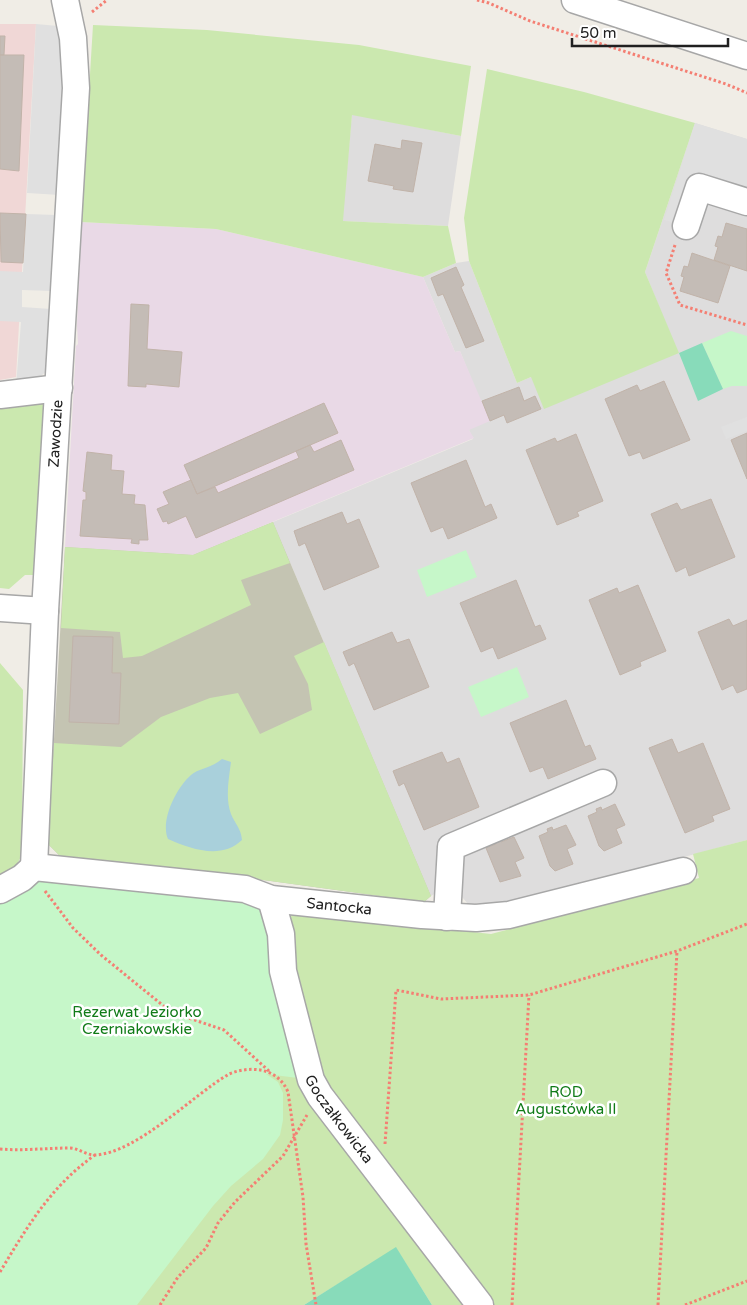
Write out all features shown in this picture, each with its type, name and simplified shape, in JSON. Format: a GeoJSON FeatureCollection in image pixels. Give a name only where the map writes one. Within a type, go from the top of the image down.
{"type":"FeatureCollection","features":[{"type":"Feature","properties":{"kind":"street","name":"Zawodzie"},"geometry":{"type":"LineString","coordinates":[[34,868],[46,610],[76,88],[73,38],[65,0]]}},
{"type":"Feature","properties":{"kind":"street"},"geometry":{"type":"LineString","coordinates":[[575,0],[613,6],[747,56]]}},
{"type":"Feature","properties":{"kind":"street"},"geometry":{"type":"LineString","coordinates":[[682,232],[699,187],[747,202]]}},
{"type":"Feature","properties":{"kind":"street"},"geometry":{"type":"LineString","coordinates":[[0,395],[59,388]]}},
{"type":"Feature","properties":{"kind":"street"},"geometry":{"type":"LineString","coordinates":[[0,608],[46,610]]}},
{"type":"Feature","properties":{"kind":"street"},"geometry":{"type":"LineString","coordinates":[[447,917],[451,847],[603,783]]}},
{"type":"Feature","properties":{"kind":"street"},"geometry":{"type":"LineString","coordinates":[[0,890],[22,878],[34,868]]}},
{"type":"Feature","properties":{"kind":"street","name":"Santocka"},"geometry":{"type":"LineString","coordinates":[[34,868],[245,890],[271,898],[447,917],[510,915],[683,871]]}},
{"type":"Feature","properties":{"kind":"street","name":"Goczałkowicka"},"geometry":{"type":"LineString","coordinates":[[271,898],[281,934],[284,971],[311,1080],[320,1096],[480,1305]]}},
{"type":"Feature","properties":{"kind":"path"},"geometry":{"type":"LineString","coordinates":[[477,0],[489,3],[530,21],[726,84],[747,93]]}},
{"type":"Feature","properties":{"kind":"path"},"geometry":{"type":"LineString","coordinates":[[682,232],[666,273],[680,305],[747,326]]}},
{"type":"Feature","properties":{"kind":"path"},"geometry":{"type":"LineString","coordinates":[[34,868],[42,887],[73,928],[101,955],[171,1012],[224,1030],[283,1081],[288,1092],[295,1136],[306,1244],[316,1305]]}},
{"type":"Feature","properties":{"kind":"path"},"geometry":{"type":"LineString","coordinates":[[385,1150],[396,990],[441,999],[529,994],[677,951],[747,924]]}},
{"type":"Feature","properties":{"kind":"path"},"geometry":{"type":"LineString","coordinates":[[658,1305],[677,951]]}},
{"type":"Feature","properties":{"kind":"path"},"geometry":{"type":"LineString","coordinates":[[512,1305],[529,994]]}},
{"type":"Feature","properties":{"kind":"path"},"geometry":{"type":"LineString","coordinates":[[0,1272],[45,1201],[77,1168],[95,1155],[118,1149],[135,1140],[229,1074],[240,1070],[271,1072]]}},
{"type":"Feature","properties":{"kind":"path"},"geometry":{"type":"LineString","coordinates":[[160,1305],[178,1277],[206,1248],[218,1223],[235,1202],[283,1156],[295,1136]]}},
{"type":"Feature","properties":{"kind":"path"},"geometry":{"type":"LineString","coordinates":[[0,1149],[22,1151],[68,1148],[95,1155]]}},
{"type":"Feature","properties":{"kind":"path"},"geometry":{"type":"LineString","coordinates":[[685,1305],[747,1281]]}},
{"type":"Feature","properties":{"kind":"shaded area"},"geometry":{"type":"Polygon","coordinates":[[[0,24],[36,24],[16,377],[0,380],[0,24]]]}},
{"type":"Feature","properties":{"kind":"shaded area"},"geometry":{"type":"Polygon","coordinates":[[[36,24],[58,26],[64,87],[60,195],[27,193],[36,24]]]}},
{"type":"Feature","properties":{"kind":"shaded area"},"geometry":{"type":"Polygon","coordinates":[[[352,114],[461,136],[448,226],[342,221],[352,114]]]}},
{"type":"Feature","properties":{"kind":"shaded area"},"geometry":{"type":"Polygon","coordinates":[[[695,123],[747,139],[747,840],[551,893],[507,902],[468,904],[457,891],[436,893],[431,896],[273,522],[473,439],[469,430],[480,401],[460,351],[455,352],[423,277],[456,263],[469,261],[517,383],[531,377],[678,353],[645,272],[695,123]]]}},
{"type":"Feature","properties":{"kind":"shaded area"},"geometry":{"type":"Polygon","coordinates":[[[695,123],[747,139],[747,212],[713,204],[686,226],[664,220],[695,123]]]}},
{"type":"Feature","properties":{"kind":"shaded area"},"geometry":{"type":"Polygon","coordinates":[[[26,214],[57,215],[52,291],[22,290],[22,307],[51,309],[47,371],[37,379],[16,386],[21,322],[0,321],[0,271],[23,272],[26,214]]]}},
{"type":"Feature","properties":{"kind":"shaded area"},"geometry":{"type":"Polygon","coordinates":[[[81,222],[216,229],[423,277],[455,352],[460,351],[490,421],[469,430],[474,438],[193,555],[65,547],[76,346],[78,344],[81,222]]]}},
{"type":"Feature","properties":{"kind":"shaded area"},"geometry":{"type":"Polygon","coordinates":[[[747,417],[747,431],[726,439],[721,427],[747,417]]]}},
{"type":"Feature","properties":{"kind":"shaded area"},"geometry":{"type":"Polygon","coordinates":[[[273,522],[431,896],[424,902],[248,878],[60,856],[48,844],[65,547],[193,555],[273,522]]]}},
{"type":"Feature","properties":{"kind":"green space"},"geometry":{"type":"Polygon","coordinates":[[[93,25],[207,30],[359,45],[471,66],[461,136],[352,115],[343,221],[448,226],[456,263],[423,277],[216,229],[81,222],[93,25]]]}},
{"type":"Feature","properties":{"kind":"green space"},"geometry":{"type":"Polygon","coordinates":[[[487,69],[584,92],[695,123],[645,272],[679,353],[544,409],[531,377],[517,383],[469,261],[464,218],[487,69]]]}},
{"type":"Feature","properties":{"kind":"green space"},"geometry":{"type":"Polygon","coordinates":[[[731,331],[747,336],[747,386],[732,386],[723,389],[702,343],[731,331]]]}},
{"type":"Feature","properties":{"kind":"green space"},"geometry":{"type":"Polygon","coordinates":[[[702,343],[723,389],[698,401],[679,353],[702,343]]]}},
{"type":"Feature","properties":{"kind":"green space"},"geometry":{"type":"Polygon","coordinates":[[[45,403],[38,575],[25,575],[9,589],[0,588],[0,406],[45,403]]]}},
{"type":"Feature","properties":{"kind":"green space"},"geometry":{"type":"Polygon","coordinates":[[[273,522],[290,563],[241,580],[251,605],[142,656],[123,658],[120,632],[61,628],[65,547],[193,555],[273,522]]]}},
{"type":"Feature","properties":{"kind":"green space"},"geometry":{"type":"Polygon","coordinates":[[[466,550],[477,577],[427,597],[417,570],[466,550]]]}},
{"type":"Feature","properties":{"kind":"green space"},"geometry":{"type":"Polygon","coordinates":[[[324,642],[431,896],[424,902],[248,878],[60,856],[48,844],[54,743],[121,747],[161,717],[210,698],[238,693],[260,734],[312,710],[308,684],[294,656],[324,642]]]}},
{"type":"Feature","properties":{"kind":"green space"},"geometry":{"type":"Polygon","coordinates":[[[0,663],[23,690],[22,855],[16,866],[0,874],[0,663]]]}},
{"type":"Feature","properties":{"kind":"green space"},"geometry":{"type":"Polygon","coordinates":[[[517,667],[529,697],[481,717],[468,687],[517,667]]]}},
{"type":"Feature","properties":{"kind":"green space","name":"ROD Augustówka II"},"geometry":{"type":"Polygon","coordinates":[[[747,840],[747,1305],[489,1305],[382,1154],[324,1086],[293,977],[291,912],[491,934],[699,878],[693,854],[747,840]]]}},
{"type":"Feature","properties":{"kind":"green space","name":"Rezerwat Jeziorko Czerniakowskie"},"geometry":{"type":"Polygon","coordinates":[[[37,868],[226,893],[262,908],[306,1079],[266,1074],[278,1082],[283,1093],[283,1120],[280,1135],[263,1159],[231,1186],[213,1206],[137,1305],[0,1305],[0,888],[37,868]]]}},
{"type":"Feature","properties":{"kind":"green space"},"geometry":{"type":"Polygon","coordinates":[[[93,1045],[297,1074],[466,1305],[432,1305],[396,1248],[304,1305],[0,1305],[93,1045]]]}},
{"type":"Feature","properties":{"kind":"green space"},"geometry":{"type":"Polygon","coordinates":[[[396,1247],[432,1305],[304,1305],[396,1247]]]}},
{"type":"Feature","properties":{"kind":"water"},"geometry":{"type":"Polygon","coordinates":[[[222,759],[231,762],[228,801],[231,814],[239,829],[242,840],[225,850],[206,851],[168,839],[166,823],[168,814],[180,788],[191,775],[222,759]]]}},
{"type":"Feature","properties":{"kind":"building"},"geometry":{"type":"Polygon","coordinates":[[[0,36],[5,36],[4,55],[0,55],[0,36]]]}},
{"type":"Feature","properties":{"kind":"building"},"geometry":{"type":"Polygon","coordinates":[[[0,55],[24,55],[19,171],[0,169],[0,55]]]}},
{"type":"Feature","properties":{"kind":"building"},"geometry":{"type":"Polygon","coordinates":[[[402,140],[422,143],[413,192],[393,189],[394,186],[368,181],[375,144],[401,149],[402,140]]]}},
{"type":"Feature","properties":{"kind":"building"},"geometry":{"type":"Polygon","coordinates":[[[0,213],[26,214],[23,263],[1,262],[0,213]]]}},
{"type":"Feature","properties":{"kind":"building"},"geometry":{"type":"Polygon","coordinates":[[[726,223],[747,229],[747,271],[714,260],[718,247],[715,246],[718,236],[722,237],[726,223]]]}},
{"type":"Feature","properties":{"kind":"building"},"geometry":{"type":"Polygon","coordinates":[[[692,253],[730,266],[718,303],[680,291],[684,277],[681,276],[684,266],[688,267],[692,253]]]}},
{"type":"Feature","properties":{"kind":"building"},"geometry":{"type":"Polygon","coordinates":[[[456,267],[464,285],[461,287],[484,341],[466,348],[443,294],[438,296],[431,278],[456,267]]]}},
{"type":"Feature","properties":{"kind":"building"},"geometry":{"type":"Polygon","coordinates":[[[131,304],[149,305],[147,349],[182,352],[179,387],[146,384],[146,387],[128,386],[131,304]]]}},
{"type":"Feature","properties":{"kind":"building"},"geometry":{"type":"Polygon","coordinates":[[[664,381],[690,440],[643,459],[640,452],[629,456],[605,399],[637,385],[640,391],[664,381]]]}},
{"type":"Feature","properties":{"kind":"building"},"geometry":{"type":"Polygon","coordinates":[[[519,387],[524,401],[535,396],[541,409],[507,423],[504,415],[490,421],[482,401],[519,387]]]}},
{"type":"Feature","properties":{"kind":"building"},"geometry":{"type":"Polygon","coordinates":[[[324,403],[338,433],[197,494],[184,465],[324,403]]]}},
{"type":"Feature","properties":{"kind":"building"},"geometry":{"type":"Polygon","coordinates":[[[747,433],[747,479],[731,440],[747,433]]]}},
{"type":"Feature","properties":{"kind":"building"},"geometry":{"type":"Polygon","coordinates":[[[576,434],[603,501],[577,512],[579,516],[557,525],[526,450],[555,438],[557,442],[576,434]]]}},
{"type":"Feature","properties":{"kind":"building"},"geometry":{"type":"Polygon","coordinates":[[[341,440],[354,470],[196,538],[186,516],[168,524],[167,521],[163,522],[157,509],[169,504],[163,492],[191,480],[197,494],[215,487],[218,493],[299,458],[296,451],[310,445],[314,452],[341,440]]]}},
{"type":"Feature","properties":{"kind":"building"},"geometry":{"type":"Polygon","coordinates":[[[87,452],[112,455],[111,470],[124,471],[122,494],[135,495],[134,504],[145,505],[148,540],[139,540],[139,544],[131,543],[132,539],[80,536],[83,500],[86,500],[86,492],[83,491],[87,452]]]}},
{"type":"Feature","properties":{"kind":"building"},"geometry":{"type":"Polygon","coordinates":[[[466,460],[485,507],[491,504],[497,518],[448,539],[443,527],[431,532],[411,483],[466,460]]]}},
{"type":"Feature","properties":{"kind":"building"},"geometry":{"type":"Polygon","coordinates":[[[711,499],[735,557],[689,576],[686,567],[676,572],[651,514],[677,503],[681,510],[711,499]]]}},
{"type":"Feature","properties":{"kind":"building"},"geometry":{"type":"Polygon","coordinates":[[[342,512],[347,524],[359,519],[379,567],[324,590],[305,543],[299,546],[294,531],[342,512]]]}},
{"type":"Feature","properties":{"kind":"building"},"geometry":{"type":"Polygon","coordinates":[[[516,580],[535,627],[540,625],[546,639],[498,659],[493,647],[481,652],[460,603],[516,580]]]}},
{"type":"Feature","properties":{"kind":"building"},"geometry":{"type":"Polygon","coordinates":[[[638,585],[666,651],[640,662],[641,666],[620,675],[589,600],[617,588],[619,593],[638,585]]]}},
{"type":"Feature","properties":{"kind":"building"},"geometry":{"type":"Polygon","coordinates":[[[729,619],[733,626],[747,620],[747,689],[737,693],[733,685],[722,690],[698,632],[729,619]]]}},
{"type":"Feature","properties":{"kind":"building"},"geometry":{"type":"Polygon","coordinates":[[[392,632],[397,643],[409,639],[429,687],[374,710],[354,663],[349,666],[343,652],[392,632]]]}},
{"type":"Feature","properties":{"kind":"building"},"geometry":{"type":"Polygon","coordinates":[[[73,636],[113,637],[112,673],[121,673],[119,724],[69,722],[73,636]]]}},
{"type":"Feature","properties":{"kind":"building"},"geometry":{"type":"Polygon","coordinates":[[[566,700],[585,747],[590,745],[596,759],[548,779],[543,767],[530,772],[510,723],[566,700]]]}},
{"type":"Feature","properties":{"kind":"building"},"geometry":{"type":"Polygon","coordinates":[[[672,739],[678,753],[703,743],[730,809],[712,816],[714,821],[685,833],[649,748],[672,739]]]}},
{"type":"Feature","properties":{"kind":"building"},"geometry":{"type":"Polygon","coordinates":[[[442,752],[447,763],[459,758],[479,807],[424,830],[404,783],[399,786],[393,771],[442,752]]]}},
{"type":"Feature","properties":{"kind":"building"},"geometry":{"type":"Polygon","coordinates":[[[615,804],[625,825],[616,829],[622,843],[604,851],[599,846],[588,816],[597,812],[596,809],[601,807],[602,810],[615,804]]]}},
{"type":"Feature","properties":{"kind":"building"},"geometry":{"type":"Polygon","coordinates":[[[566,825],[576,845],[567,849],[573,864],[555,871],[550,866],[539,836],[548,832],[547,829],[552,827],[553,830],[566,825]]]}},
{"type":"Feature","properties":{"kind":"building"},"geometry":{"type":"Polygon","coordinates":[[[514,837],[524,858],[515,862],[521,876],[500,882],[486,848],[496,844],[495,841],[499,839],[501,842],[514,837]]]}}]}
